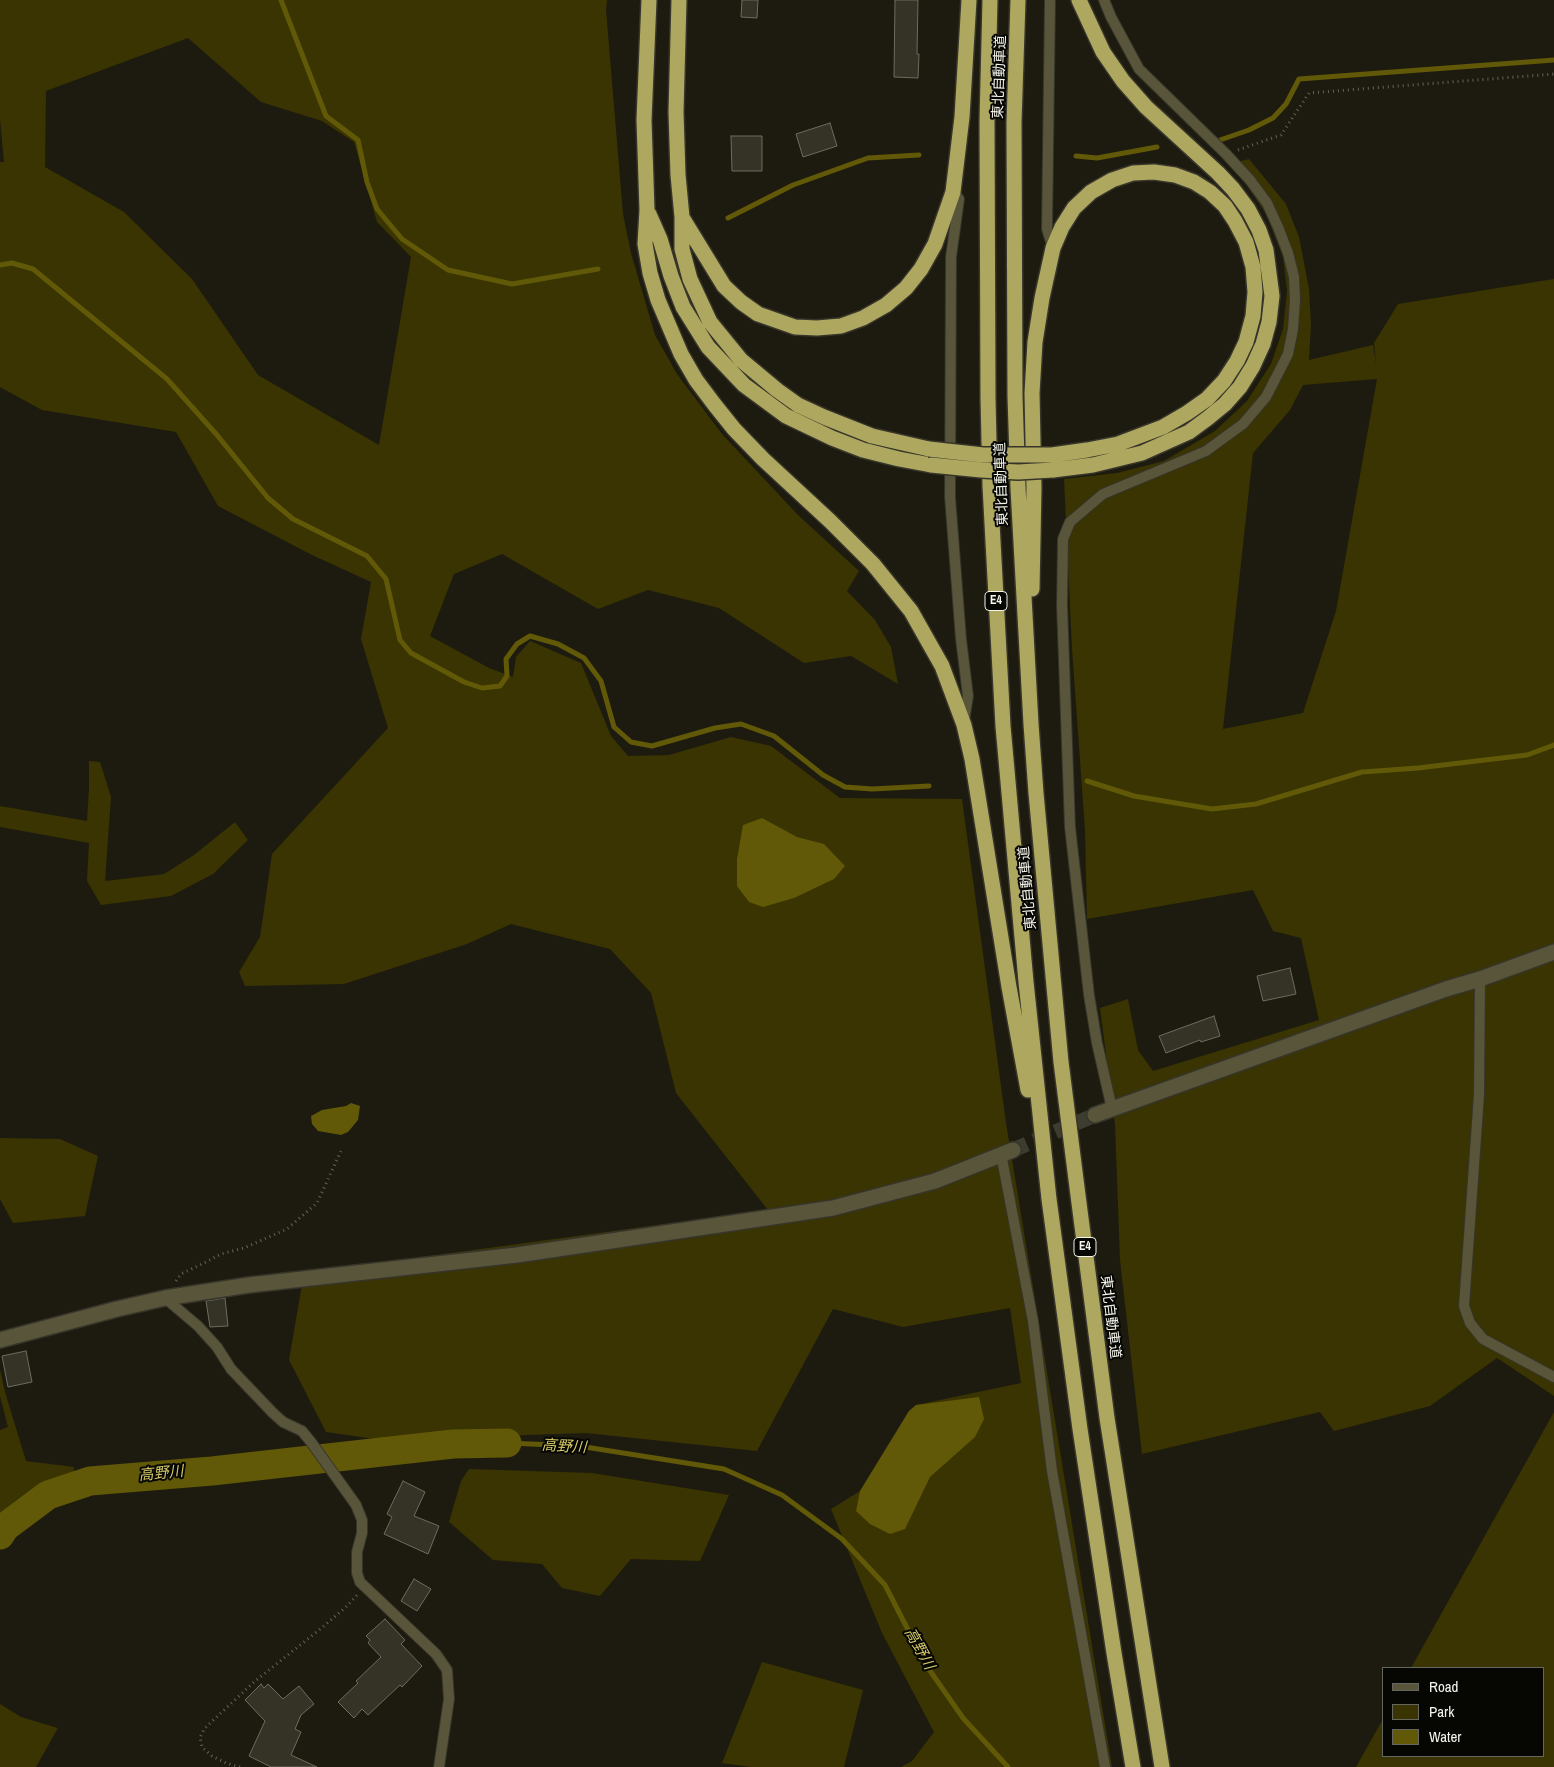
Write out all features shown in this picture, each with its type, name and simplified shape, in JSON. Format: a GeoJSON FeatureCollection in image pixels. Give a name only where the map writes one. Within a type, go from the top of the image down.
{"type":"FeatureCollection","features":[{"type":"Feature","properties":{"kind":"highway"},"geometry":{"type":"LineString","coordinates":[[649,0],[644,120],[647,210],[645,244],[650,273],[668,324],[696,380],[734,429],[763,460],[830,521],[873,564],[911,611],[942,666],[964,725],[981,808],[1009,987],[1049,1200]]}},
{"type":"Feature","properties":{"kind":"highway"},"geometry":{"type":"LineString","coordinates":[[679,0],[676,112],[678,175],[682,218],[682,248],[690,280],[710,322],[741,360],[798,405],[824,418],[872,436],[929,449],[982,455],[1052,455],[1118,444],[1144,435],[1179,418],[1207,399],[1224,381],[1237,362],[1246,342],[1253,316],[1255,292],[1246,242],[1225,206],[1210,192],[1194,182],[1174,175],[1154,172],[1133,173],[1112,180],[1091,192],[1074,208],[1062,227],[1053,248],[1035,342],[1032,393],[1034,488],[1031,724]]}},
{"type":"Feature","properties":{"kind":"highway"},"geometry":{"type":"LineString","coordinates":[[682,218],[724,286],[741,302],[758,314],[795,326],[817,328],[841,326],[863,318],[886,305],[911,282],[921,269],[935,244],[953,192],[962,117],[969,0]]}},
{"type":"Feature","properties":{"kind":"highway","name":"東北自動車道"},"geometry":{"type":"LineString","coordinates":[[990,0],[987,150],[990,486],[1002,726],[1049,1200],[1080,1429],[1133,1767]]}},
{"type":"Feature","properties":{"kind":"highway","name":"東北自動車道"},"geometry":{"type":"LineString","coordinates":[[1018,0],[1014,123],[1015,396],[1031,724],[1043,874],[1062,1071],[1107,1418],[1162,1767]]}},
{"type":"Feature","properties":{"kind":"highway"},"geometry":{"type":"LineString","coordinates":[[647,210],[660,239],[671,276],[684,307],[708,347],[744,385],[786,416],[832,438],[863,450],[931,465],[1018,472],[1093,465],[1142,453],[1189,432],[1225,404],[1240,387],[1254,366],[1267,330],[1272,296],[1266,250],[1259,230],[1248,209],[1234,189],[1146,107],[1123,81],[1103,52],[1079,0]]}},
{"type":"Feature","properties":{"kind":"street"},"geometry":{"type":"LineString","coordinates":[[1094,1116],[1554,952]]}},
{"type":"Feature","properties":{"kind":"street"},"geometry":{"type":"LineString","coordinates":[[0,1340],[164,1298],[249,1285],[517,1255],[833,1208],[935,1181],[1007,1152]]}},
{"type":"Feature","properties":{"kind":"lane"},"geometry":{"type":"LineString","coordinates":[[1050,0],[1047,229],[1053,248]]}},
{"type":"Feature","properties":{"kind":"lane"},"geometry":{"type":"LineString","coordinates":[[1104,0],[1111,17],[1140,69],[1226,154],[1250,180],[1267,203],[1288,253],[1294,277],[1295,300],[1293,328],[1288,354],[1266,397],[1237,429],[1206,451],[1103,494],[1070,522],[1063,539],[1062,606],[1070,827],[1089,995],[1097,1043],[1112,1109]]}},
{"type":"Feature","properties":{"kind":"lane"},"geometry":{"type":"LineString","coordinates":[[953,192],[959,198],[951,258],[950,497],[961,639],[968,696],[964,725]]}},
{"type":"Feature","properties":{"kind":"lane"},"geometry":{"type":"LineString","coordinates":[[1480,979],[1479,1095],[1464,1306],[1470,1323],[1483,1340],[1554,1377]]}},
{"type":"Feature","properties":{"kind":"lane"},"geometry":{"type":"LineString","coordinates":[[1007,1152],[1052,1471],[1104,1767]]}},
{"type":"Feature","properties":{"kind":"lane"},"geometry":{"type":"LineString","coordinates":[[164,1298],[198,1326],[217,1347],[231,1370],[273,1413],[283,1422],[302,1431],[356,1505],[362,1520],[362,1533],[357,1552],[357,1573],[360,1582],[436,1654],[446,1670],[449,1699],[439,1767]]}},
{"type":"Feature","properties":{"kind":"path"},"geometry":{"type":"LineString","coordinates":[[1226,154],[1281,135],[1309,93],[1554,74]]}},
{"type":"Feature","properties":{"kind":"path"},"geometry":{"type":"LineString","coordinates":[[164,1298],[181,1274],[221,1254],[244,1248],[287,1229],[317,1202],[341,1151]]}},
{"type":"Feature","properties":{"kind":"path"},"geometry":{"type":"LineString","coordinates":[[240,1767],[212,1756],[202,1747],[200,1737],[205,1728],[254,1682],[347,1606],[365,1586]]}},
{"type":"Feature","properties":{"kind":"green space"},"geometry":{"type":"Polygon","coordinates":[[[0,0],[607,0],[606,10],[623,214],[631,253],[655,335],[677,374],[722,434],[798,515],[859,571],[847,591],[875,620],[891,647],[898,684],[851,656],[804,663],[719,608],[648,590],[598,609],[502,554],[454,574],[430,636],[489,668],[513,677],[516,657],[530,641],[581,663],[611,736],[628,756],[669,755],[731,737],[771,746],[840,798],[962,799],[1006,1123],[1112,1767],[901,1767],[912,1761],[934,1732],[882,1633],[831,1509],[860,1491],[909,1411],[916,1405],[1021,1383],[1010,1308],[903,1327],[833,1309],[757,1451],[586,1433],[382,1440],[326,1432],[289,1360],[304,1273],[768,1210],[676,1093],[651,993],[610,949],[511,924],[467,944],[344,984],[245,986],[239,972],[260,937],[272,854],[388,728],[361,639],[371,582],[312,555],[218,506],[176,432],[42,410],[0,387],[0,162],[4,162],[0,119],[0,0]],[[188,38],[46,91],[45,167],[124,212],[192,279],[258,375],[379,445],[411,257],[377,222],[354,142],[322,121],[261,102],[188,38]]]}},
{"type":"Feature","properties":{"kind":"green space"},"geometry":{"type":"Polygon","coordinates":[[[1249,159],[1286,204],[1299,237],[1309,289],[1311,325],[1309,360],[1373,345],[1376,364],[1374,343],[1398,304],[1554,279],[1554,1396],[1497,1358],[1430,1406],[1334,1431],[1320,1412],[1142,1454],[1120,1260],[1115,1124],[1100,1008],[1128,999],[1138,1050],[1153,1071],[1319,1020],[1301,938],[1273,931],[1253,890],[1087,919],[1085,830],[1072,649],[1064,479],[1117,473],[1164,461],[1215,431],[1247,401],[1271,364],[1283,329],[1287,291],[1283,257],[1266,214],[1230,164],[1249,159]],[[1377,379],[1303,385],[1290,410],[1253,453],[1223,729],[1303,713],[1336,611],[1377,379]]]}},
{"type":"Feature","properties":{"kind":"green space"},"geometry":{"type":"Polygon","coordinates":[[[89,761],[100,762],[111,797],[105,881],[164,874],[194,855],[235,822],[248,840],[213,874],[171,896],[101,905],[87,881],[89,843],[0,827],[0,806],[87,821],[89,761]]]}},
{"type":"Feature","properties":{"kind":"green space"},"geometry":{"type":"Polygon","coordinates":[[[0,1138],[60,1139],[98,1156],[85,1216],[13,1223],[0,1199],[0,1138]]]}},
{"type":"Feature","properties":{"kind":"green space"},"geometry":{"type":"Polygon","coordinates":[[[0,1370],[26,1461],[74,1467],[73,1479],[50,1487],[16,1509],[0,1527],[0,1430],[8,1427],[0,1396],[0,1370]]]}},
{"type":"Feature","properties":{"kind":"green space"},"geometry":{"type":"Polygon","coordinates":[[[1554,1412],[1554,1767],[1356,1767],[1382,1721],[1382,1757],[1544,1757],[1544,1667],[1412,1667],[1554,1412]]]}},
{"type":"Feature","properties":{"kind":"green space"},"geometry":{"type":"Polygon","coordinates":[[[469,1469],[592,1473],[729,1495],[700,1561],[631,1559],[600,1596],[562,1588],[542,1564],[493,1560],[449,1522],[461,1481],[469,1469]]]}},
{"type":"Feature","properties":{"kind":"green space"},"geometry":{"type":"Polygon","coordinates":[[[762,1662],[863,1690],[844,1767],[751,1767],[722,1763],[762,1662]]]}},
{"type":"Feature","properties":{"kind":"green space"},"geometry":{"type":"Polygon","coordinates":[[[0,1704],[21,1717],[58,1728],[36,1767],[0,1767],[0,1704]]]}},
{"type":"Feature","properties":{"kind":"water"},"geometry":{"type":"Polygon","coordinates":[[[762,818],[797,837],[824,844],[845,866],[834,879],[794,898],[763,907],[749,902],[737,886],[737,859],[743,825],[762,818]]]}},
{"type":"Feature","properties":{"kind":"water"},"geometry":{"type":"Polygon","coordinates":[[[351,1103],[360,1106],[358,1120],[348,1132],[341,1135],[318,1131],[312,1124],[311,1116],[322,1110],[346,1106],[351,1103]]]}},
{"type":"Feature","properties":{"kind":"water"},"geometry":{"type":"Polygon","coordinates":[[[979,1397],[984,1419],[975,1437],[930,1477],[905,1529],[890,1534],[870,1524],[856,1511],[860,1491],[909,1411],[916,1405],[979,1397]]]}},
{"type":"Feature","properties":{"kind":"building"},"geometry":{"type":"Polygon","coordinates":[[[742,0],[758,0],[757,18],[741,17],[742,0]]]}},
{"type":"Feature","properties":{"kind":"building"},"geometry":{"type":"Polygon","coordinates":[[[895,0],[918,0],[918,78],[894,77],[895,0]]]}},
{"type":"Feature","properties":{"kind":"building"},"geometry":{"type":"Polygon","coordinates":[[[830,123],[837,146],[803,157],[796,134],[830,123]]]}},
{"type":"Feature","properties":{"kind":"building"},"geometry":{"type":"Polygon","coordinates":[[[731,136],[762,136],[762,171],[732,171],[731,136]]]}},
{"type":"Feature","properties":{"kind":"building"},"geometry":{"type":"Polygon","coordinates":[[[1290,968],[1296,994],[1263,1001],[1257,976],[1290,968]]]}},
{"type":"Feature","properties":{"kind":"building"},"geometry":{"type":"Polygon","coordinates":[[[1214,1016],[1220,1036],[1201,1042],[1200,1040],[1166,1053],[1159,1036],[1214,1016]]]}},
{"type":"Feature","properties":{"kind":"building"},"geometry":{"type":"Polygon","coordinates":[[[225,1298],[228,1326],[210,1327],[206,1301],[225,1298]]]}},
{"type":"Feature","properties":{"kind":"building"},"geometry":{"type":"Polygon","coordinates":[[[26,1351],[32,1382],[8,1387],[2,1356],[26,1351]]]}},
{"type":"Feature","properties":{"kind":"building"},"geometry":{"type":"Polygon","coordinates":[[[403,1481],[425,1492],[414,1516],[439,1526],[428,1554],[384,1534],[392,1517],[387,1514],[403,1481]]]}},
{"type":"Feature","properties":{"kind":"building"},"geometry":{"type":"Polygon","coordinates":[[[414,1579],[431,1589],[417,1611],[401,1601],[414,1579]]]}},
{"type":"Feature","properties":{"kind":"building"},"geometry":{"type":"Polygon","coordinates":[[[385,1619],[405,1640],[401,1644],[422,1666],[402,1687],[400,1685],[368,1715],[362,1709],[354,1718],[338,1702],[381,1657],[368,1643],[370,1640],[366,1636],[385,1619]]]}},
{"type":"Feature","properties":{"kind":"building"},"geometry":{"type":"Polygon","coordinates":[[[261,1684],[264,1688],[268,1684],[283,1699],[299,1686],[314,1704],[301,1715],[295,1729],[301,1732],[291,1755],[317,1767],[271,1767],[249,1756],[265,1721],[245,1700],[261,1684]]]}},
{"type":"Feature","properties":{"kind":"waterway"},"geometry":{"type":"LineString","coordinates":[[281,0],[326,116],[358,140],[367,182],[377,209],[402,239],[448,270],[512,284],[598,269]]}},
{"type":"Feature","properties":{"kind":"waterway"},"geometry":{"type":"LineString","coordinates":[[1220,140],[1249,130],[1273,118],[1286,104],[1299,79],[1554,60]]}},
{"type":"Feature","properties":{"kind":"waterway"},"geometry":{"type":"LineString","coordinates":[[1076,156],[1097,158],[1157,147]]}},
{"type":"Feature","properties":{"kind":"waterway"},"geometry":{"type":"LineString","coordinates":[[728,218],[793,185],[868,158],[919,155]]}},
{"type":"Feature","properties":{"kind":"waterway"},"geometry":{"type":"LineString","coordinates":[[0,265],[12,263],[33,269],[167,379],[217,435],[268,498],[293,519],[367,556],[386,579],[400,640],[411,653],[464,682],[482,688],[500,686],[507,676],[506,659],[517,644],[530,636],[558,644],[584,658],[601,681],[614,727],[631,742],[652,746],[715,728],[741,724],[774,736],[823,775],[845,787],[872,789],[929,786]]}},
{"type":"Feature","properties":{"kind":"waterway"},"geometry":{"type":"LineString","coordinates":[[1087,781],[1134,796],[1212,809],[1256,804],[1362,772],[1418,768],[1527,755],[1554,745]]}},
{"type":"Feature","properties":{"kind":"waterway","name":"高野川"},"geometry":{"type":"LineString","coordinates":[[507,1443],[579,1446],[724,1469],[782,1495],[842,1539],[885,1585],[926,1665],[963,1718],[1008,1767]]}},
{"type":"Feature","properties":{"kind":"waterway","name":"高野川"},"geometry":{"type":"LineString","coordinates":[[0,1535],[5,1527],[48,1495],[90,1481],[212,1471],[453,1444],[507,1443]]}},
{"type":"Feature","properties":{"kind":"tunnel"},"geometry":{"type":"LineString","coordinates":[[1013,1150],[1095,1115]]}}]}
